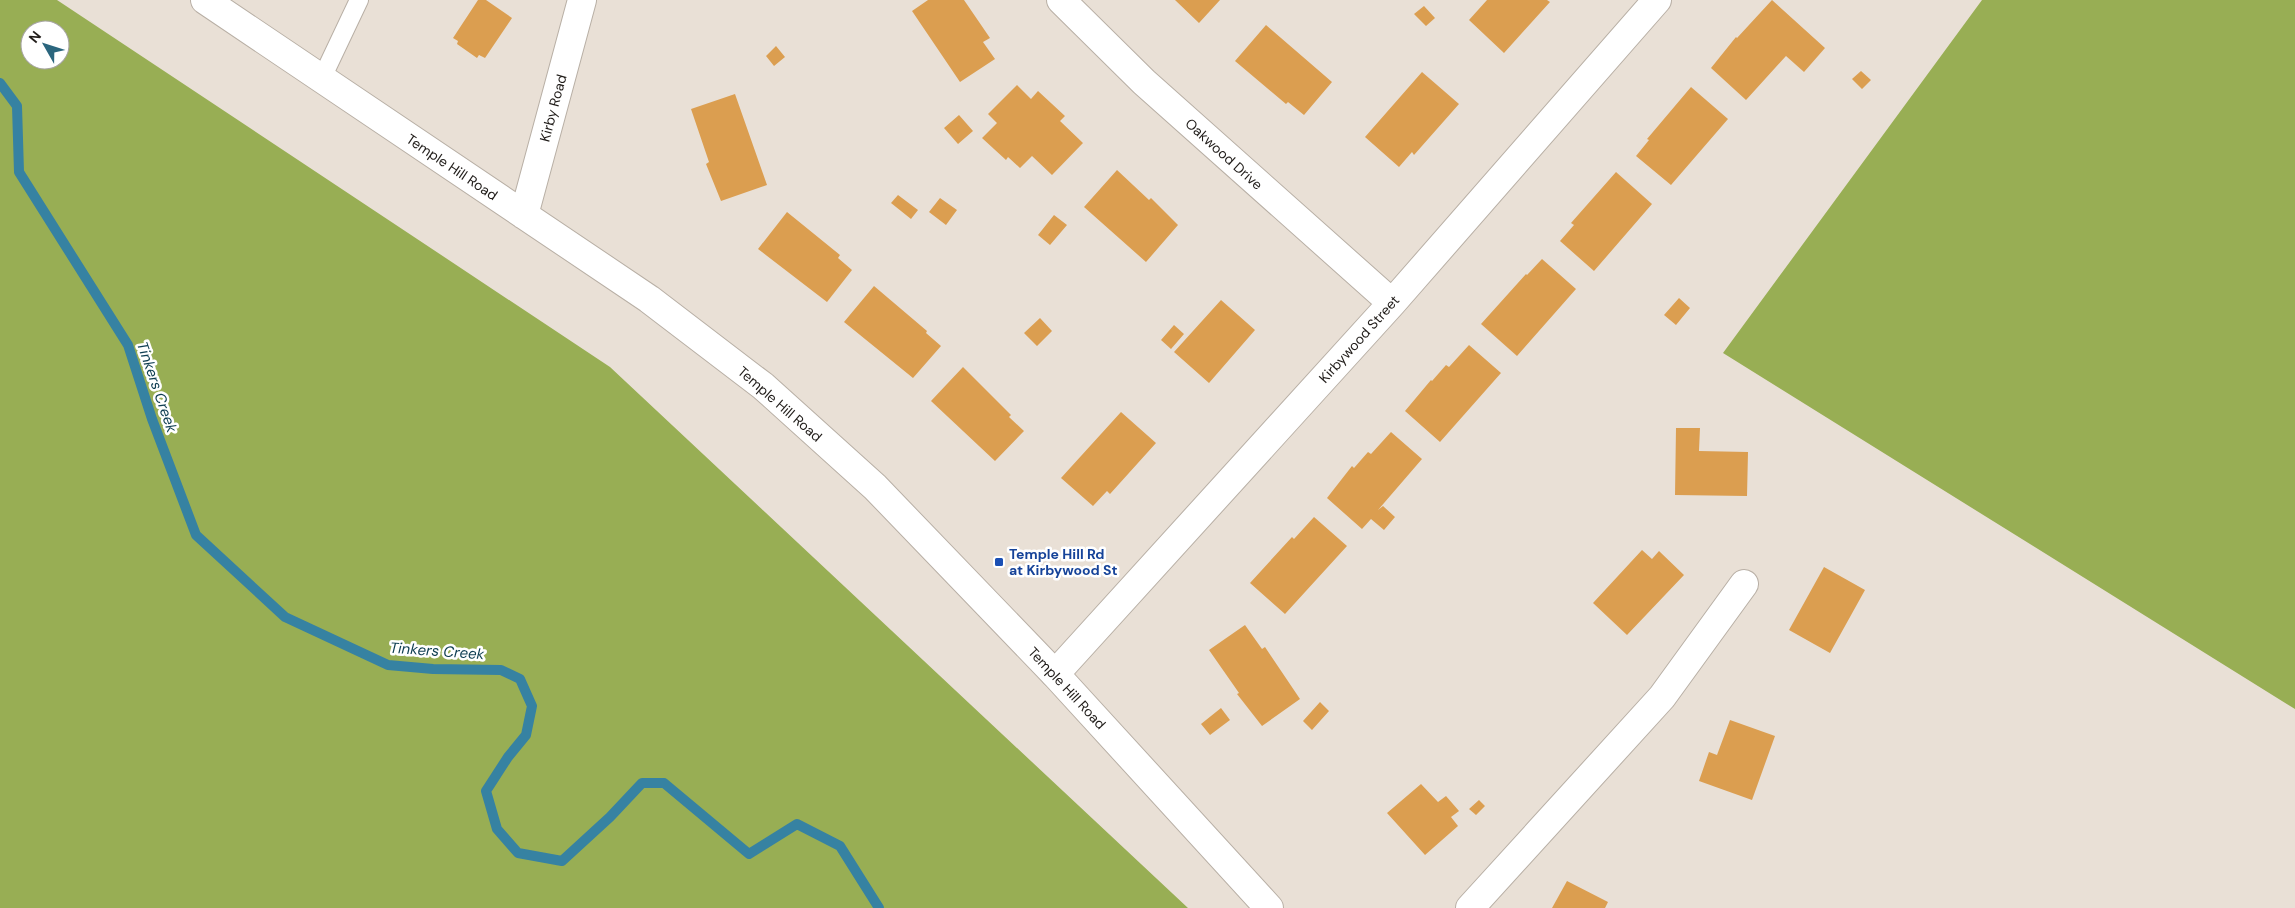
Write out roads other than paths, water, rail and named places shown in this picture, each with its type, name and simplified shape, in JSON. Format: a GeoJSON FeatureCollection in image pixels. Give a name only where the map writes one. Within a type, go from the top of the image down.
{"type":"FeatureCollection","features":[{"type":"Feature","properties":{"kind":"street","name":"Temple Hill Road"},"geometry":{"type":"LineString","coordinates":[[205,0],[649,299],[763,386],[875,487],[1055,674],[1269,908]]}},
{"type":"Feature","properties":{"kind":"street","name":"Kirby Road"},"geometry":{"type":"LineString","coordinates":[[524,215],[582,0]]}},
{"type":"Feature","properties":{"kind":"street","name":"Oakwood Drive"},"geometry":{"type":"LineString","coordinates":[[1061,0],[1144,82],[1392,303]]}},
{"type":"Feature","properties":{"kind":"street","name":"Kirbywood Street"},"geometry":{"type":"LineString","coordinates":[[1055,674],[1392,303],[1657,0]]}},
{"type":"Feature","properties":{"kind":"street"},"geometry":{"type":"LineString","coordinates":[[1470,908],[1662,697],[1744,584]]}},
{"type":"Feature","properties":{"kind":"lane"},"geometry":{"type":"LineString","coordinates":[[322,78],[359,0]]}},
{"type":"Feature","properties":{"kind":"waterway","name":"Tinkers Creek"},"geometry":{"type":"LineString","coordinates":[[0,83],[17,106],[19,172],[128,345],[152,419],[196,535],[285,617],[388,665],[433,669],[501,670],[520,679],[532,706],[526,735],[508,757],[486,791],[497,829],[518,853],[562,861],[610,817],[642,783],[664,783],[749,854],[797,824],[840,846],[879,908]]}},
{"type":"Feature","properties":{"kind":"place","name":"Temple Hill Rd at Kirbywood St"},"geometry":{"type":"Point","coordinates":[999,562]}}]}
